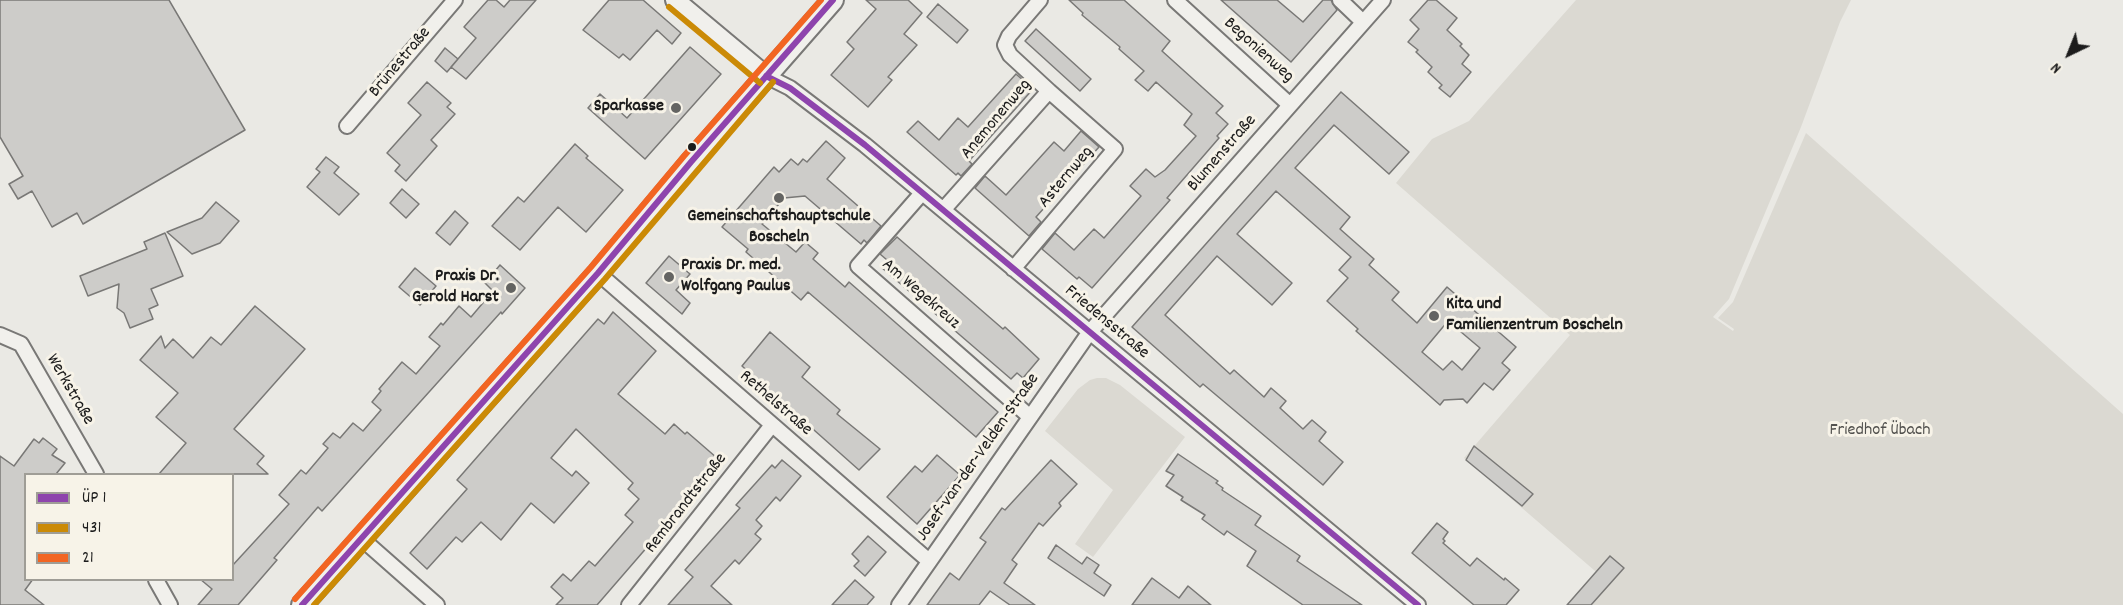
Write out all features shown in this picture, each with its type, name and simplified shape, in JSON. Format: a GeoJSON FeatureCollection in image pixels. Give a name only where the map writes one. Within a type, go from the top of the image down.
{"type":"FeatureCollection","features":[{"type":"Feature","properties":{"kind":"main road"},"geometry":{"type":"LineString","coordinates":[[302,605],[598,273],[833,0]]}},
{"type":"Feature","properties":{"kind":"street","name":"Brünestraße"},"geometry":{"type":"LineString","coordinates":[[347,126],[454,0]]}},
{"type":"Feature","properties":{"kind":"street"},"geometry":{"type":"LineString","coordinates":[[675,0],[766,76]]}},
{"type":"Feature","properties":{"kind":"street","name":"Anemonenweg"},"geometry":{"type":"LineString","coordinates":[[943,210],[1049,91],[1010,55],[1005,45],[1009,36],[1040,0]]}},
{"type":"Feature","properties":{"kind":"street","name":"Begonienweg"},"geometry":{"type":"LineString","coordinates":[[1175,0],[1290,105]]}},
{"type":"Feature","properties":{"kind":"street"},"geometry":{"type":"LineString","coordinates":[[1340,0],[1364,22]]}},
{"type":"Feature","properties":{"kind":"street","name":"Blumenstraße"},"geometry":{"type":"LineString","coordinates":[[1089,333],[1383,0]]}},
{"type":"Feature","properties":{"kind":"street","name":"Friedensstraße"},"geometry":{"type":"LineString","coordinates":[[766,76],[800,95],[865,145],[1418,605]]}},
{"type":"Feature","properties":{"kind":"street","name":"Asternweg"},"geometry":{"type":"LineString","coordinates":[[1013,269],[1115,149],[1049,91]]}},
{"type":"Feature","properties":{"kind":"street","name":"Am Wegekreuz"},"geometry":{"type":"LineString","coordinates":[[922,193],[858,266],[1029,416]]}},
{"type":"Feature","properties":{"kind":"street","name":"Rethelstraße"},"geometry":{"type":"LineString","coordinates":[[598,273],[929,561]]}},
{"type":"Feature","properties":{"kind":"street","name":"Josef-van-der-Velden-Straße"},"geometry":{"type":"LineString","coordinates":[[899,605],[1089,333]]}},
{"type":"Feature","properties":{"kind":"street","name":"Werkstraße"},"geometry":{"type":"LineString","coordinates":[[0,335],[21,344],[95,473]]}},
{"type":"Feature","properties":{"kind":"street","name":"Rembrandtstraße"},"geometry":{"type":"LineString","coordinates":[[629,605],[772,425]]}},
{"type":"Feature","properties":{"kind":"street"},"geometry":{"type":"LineString","coordinates":[[361,537],[436,605]]}},
{"type":"Feature","properties":{"kind":"street"},"geometry":{"type":"LineString","coordinates":[[157,581],[170,605]]}},
{"type":"Feature","properties":{"kind":"green space","name":"Friedhof Übach"},"geometry":{"type":"Polygon","coordinates":[[[1576,0],[1851,0],[1840,22],[1801,127],[1729,299],[1713,317],[1733,331],[1734,329],[1718,318],[1733,302],[1806,133],[2123,414],[2123,605],[1591,605],[1609,583],[1464,458],[1570,335],[1396,183],[1432,139],[1469,121],[1576,0]]]}},
{"type":"Feature","properties":{"kind":"green space"},"geometry":{"type":"Polygon","coordinates":[[[1097,378],[1106,378],[1120,385],[1185,437],[1093,557],[1075,544],[1113,490],[1045,431],[1078,389],[1097,378]]]}},
{"type":"Feature","properties":{"kind":"building"},"geometry":{"type":"Polygon","coordinates":[[[0,0],[169,0],[245,130],[83,224],[77,213],[52,227],[32,191],[18,199],[9,184],[23,176],[0,137],[0,0]]]}},
{"type":"Feature","properties":{"kind":"building"},"geometry":{"type":"Polygon","coordinates":[[[488,0],[496,0],[504,7],[510,0],[536,0],[466,79],[451,67],[476,38],[464,27],[488,0]]]}},
{"type":"Feature","properties":{"kind":"building"},"geometry":{"type":"Polygon","coordinates":[[[609,0],[643,0],[681,33],[672,44],[657,30],[630,60],[623,54],[619,58],[583,30],[609,0]]]}},
{"type":"Feature","properties":{"kind":"building"},"geometry":{"type":"Polygon","coordinates":[[[866,0],[908,0],[922,13],[904,34],[917,45],[888,77],[892,80],[868,107],[831,75],[854,49],[847,42],[876,9],[866,0]]]}},
{"type":"Feature","properties":{"kind":"building"},"geometry":{"type":"Polygon","coordinates":[[[1069,0],[1124,0],[1170,41],[1162,51],[1223,106],[1216,113],[1228,124],[1217,136],[1219,138],[1167,198],[1170,200],[1092,288],[1079,277],[1077,279],[1042,249],[1055,233],[1074,250],[1094,229],[1104,238],[1141,196],[1130,186],[1146,169],[1155,177],[1165,170],[1196,136],[1184,125],[1192,114],[1156,82],[1148,91],[1135,80],[1144,71],[1082,15],[1083,13],[1069,0]]]}},
{"type":"Feature","properties":{"kind":"building"},"geometry":{"type":"Polygon","coordinates":[[[1221,0],[1277,0],[1303,22],[1323,0],[1331,0],[1337,10],[1291,62],[1221,0]]]}},
{"type":"Feature","properties":{"kind":"building"},"geometry":{"type":"Polygon","coordinates":[[[1428,0],[1436,0],[1457,18],[1447,30],[1462,44],[1460,46],[1469,55],[1462,64],[1471,72],[1450,97],[1439,88],[1442,85],[1428,72],[1432,67],[1408,42],[1419,29],[1410,20],[1428,0]]]}},
{"type":"Feature","properties":{"kind":"building"},"geometry":{"type":"Polygon","coordinates":[[[938,4],[968,30],[957,43],[927,17],[938,4]]]}},
{"type":"Feature","properties":{"kind":"building"},"geometry":{"type":"Polygon","coordinates":[[[1036,29],[1091,79],[1080,91],[1025,41],[1036,29]]]}},
{"type":"Feature","properties":{"kind":"building"},"geometry":{"type":"Polygon","coordinates":[[[690,47],[721,74],[645,159],[588,108],[600,94],[627,118],[690,47]]]}},
{"type":"Feature","properties":{"kind":"building"},"geometry":{"type":"Polygon","coordinates":[[[445,48],[458,59],[447,72],[435,61],[445,48]]]}},
{"type":"Feature","properties":{"kind":"building"},"geometry":{"type":"Polygon","coordinates":[[[1016,74],[1033,89],[969,161],[972,164],[961,176],[958,173],[956,175],[907,132],[918,121],[939,140],[958,118],[968,127],[1016,74]]]}},
{"type":"Feature","properties":{"kind":"building"},"geometry":{"type":"Polygon","coordinates":[[[427,82],[451,103],[447,107],[455,114],[431,140],[437,146],[406,181],[395,171],[400,165],[387,153],[421,115],[408,103],[427,82]]]}},
{"type":"Feature","properties":{"kind":"building"},"geometry":{"type":"Polygon","coordinates":[[[1341,92],[1409,152],[1389,174],[1334,125],[1295,168],[1350,217],[1340,229],[1374,259],[1369,265],[1399,292],[1392,300],[1417,323],[1447,287],[1516,347],[1502,363],[1510,370],[1493,390],[1484,383],[1467,403],[1463,399],[1444,400],[1440,405],[1356,331],[1358,329],[1327,301],[1348,278],[1339,270],[1351,257],[1276,191],[1237,234],[1292,283],[1272,305],[1217,256],[1165,315],[1230,374],[1234,370],[1264,397],[1271,388],[1286,401],[1280,408],[1303,429],[1312,420],[1326,432],[1319,441],[1343,462],[1323,485],[1203,384],[1200,387],[1132,327],[1341,92]],[[1448,321],[1422,352],[1443,370],[1452,361],[1462,370],[1480,348],[1448,321]]]}},
{"type":"Feature","properties":{"kind":"building"},"geometry":{"type":"Polygon","coordinates":[[[1081,131],[1099,147],[1036,217],[1041,222],[1029,236],[975,188],[985,176],[1006,195],[1054,142],[1064,151],[1081,131]]]}},
{"type":"Feature","properties":{"kind":"building"},"geometry":{"type":"Polygon","coordinates":[[[826,141],[845,158],[827,179],[881,226],[867,243],[864,240],[861,244],[805,196],[784,198],[762,224],[796,252],[805,242],[818,253],[813,259],[845,287],[849,282],[998,412],[976,437],[808,292],[801,300],[746,252],[748,249],[722,227],[774,167],[779,172],[791,159],[798,165],[803,159],[807,162],[826,141]]]}},
{"type":"Feature","properties":{"kind":"building"},"geometry":{"type":"Polygon","coordinates":[[[575,144],[588,156],[586,158],[623,190],[586,232],[558,207],[520,250],[492,226],[518,197],[524,202],[575,144]]]}},
{"type":"Feature","properties":{"kind":"building"},"geometry":{"type":"Polygon","coordinates":[[[326,157],[339,167],[334,173],[359,194],[339,215],[307,187],[320,172],[316,169],[326,157]]]}},
{"type":"Feature","properties":{"kind":"building"},"geometry":{"type":"Polygon","coordinates":[[[402,189],[419,204],[406,218],[390,203],[402,189]]]}},
{"type":"Feature","properties":{"kind":"building"},"geometry":{"type":"Polygon","coordinates":[[[216,202],[239,221],[220,243],[192,254],[167,232],[202,218],[216,202]]]}},
{"type":"Feature","properties":{"kind":"building"},"geometry":{"type":"Polygon","coordinates":[[[455,211],[468,223],[450,245],[436,233],[455,211]]]}},
{"type":"Feature","properties":{"kind":"building"},"geometry":{"type":"Polygon","coordinates":[[[165,233],[183,276],[151,289],[158,305],[149,309],[153,319],[130,328],[124,313],[117,308],[119,284],[88,296],[80,276],[147,249],[144,242],[165,233]]]}},
{"type":"Feature","properties":{"kind":"building"},"geometry":{"type":"Polygon","coordinates":[[[897,237],[1003,329],[1005,327],[1039,359],[1023,378],[1017,373],[1011,379],[881,267],[887,260],[880,254],[897,237]]]}},
{"type":"Feature","properties":{"kind":"building","name":"Praxis Dr. med. Wolfgang Paulus"},"geometry":{"type":"Polygon","coordinates":[[[669,256],[690,274],[676,290],[690,303],[682,314],[646,283],[669,256]]]}},
{"type":"Feature","properties":{"kind":"building"},"geometry":{"type":"Polygon","coordinates":[[[500,265],[525,288],[322,511],[318,507],[274,558],[277,560],[238,605],[198,605],[212,589],[202,581],[234,581],[234,564],[289,504],[279,495],[301,470],[306,474],[328,448],[323,444],[333,433],[340,438],[353,423],[363,431],[381,410],[372,402],[381,391],[379,389],[402,362],[416,374],[440,346],[429,337],[459,306],[471,317],[493,291],[485,283],[500,265]]]}},
{"type":"Feature","properties":{"kind":"building"},"geometry":{"type":"Polygon","coordinates":[[[415,268],[436,286],[420,305],[399,287],[415,268]]]}},
{"type":"Feature","properties":{"kind":"building"},"geometry":{"type":"Polygon","coordinates":[[[255,306],[305,349],[234,429],[264,456],[257,464],[268,474],[160,473],[186,443],[156,417],[178,393],[140,360],[161,336],[165,348],[173,339],[193,358],[211,337],[221,345],[255,306]]]}},
{"type":"Feature","properties":{"kind":"building"},"geometry":{"type":"Polygon","coordinates":[[[613,312],[656,351],[618,394],[665,434],[674,424],[717,458],[690,488],[693,491],[665,521],[668,523],[597,605],[556,605],[563,598],[551,587],[563,574],[571,581],[589,561],[595,566],[633,522],[625,515],[639,499],[628,489],[633,483],[576,429],[551,458],[572,476],[576,471],[589,483],[554,523],[531,503],[501,540],[481,522],[462,542],[456,537],[427,569],[410,553],[467,489],[457,480],[598,319],[604,324],[613,312]]]}},
{"type":"Feature","properties":{"kind":"building"},"geometry":{"type":"Polygon","coordinates":[[[770,332],[810,367],[802,377],[840,410],[837,414],[880,449],[859,470],[742,366],[770,332]]]}},
{"type":"Feature","properties":{"kind":"building"},"geometry":{"type":"Polygon","coordinates":[[[43,438],[57,449],[52,455],[65,463],[57,473],[24,473],[24,581],[32,581],[25,590],[44,605],[0,605],[0,456],[14,466],[34,439],[39,443],[43,438]]]}},
{"type":"Feature","properties":{"kind":"building"},"geometry":{"type":"Polygon","coordinates":[[[1474,446],[1533,494],[1522,506],[1466,460],[1474,446]]]}},
{"type":"Feature","properties":{"kind":"building"},"geometry":{"type":"Polygon","coordinates":[[[1178,454],[1218,481],[1216,483],[1223,488],[1222,490],[1261,516],[1255,525],[1300,556],[1297,561],[1362,605],[1303,605],[1247,566],[1256,551],[1227,531],[1224,535],[1202,519],[1205,515],[1181,500],[1183,497],[1166,486],[1174,475],[1166,471],[1178,454]]]}},
{"type":"Feature","properties":{"kind":"building"},"geometry":{"type":"Polygon","coordinates":[[[937,455],[960,475],[917,524],[887,497],[915,466],[922,472],[937,455]]]}},
{"type":"Feature","properties":{"kind":"building"},"geometry":{"type":"Polygon","coordinates":[[[782,460],[801,476],[780,501],[776,497],[756,520],[762,526],[755,534],[761,539],[739,564],[735,560],[711,586],[732,605],[668,605],[693,577],[685,570],[740,508],[736,505],[772,465],[775,468],[782,460]]]}},
{"type":"Feature","properties":{"kind":"building"},"geometry":{"type":"Polygon","coordinates":[[[1051,460],[1077,484],[1059,503],[1061,506],[1043,526],[1039,523],[1012,560],[1017,564],[1004,583],[1035,605],[1010,605],[990,591],[979,605],[927,605],[950,573],[959,580],[986,542],[980,538],[1002,508],[1005,510],[1051,460]]]}},
{"type":"Feature","properties":{"kind":"building"},"geometry":{"type":"Polygon","coordinates":[[[1437,523],[1448,532],[1443,543],[1470,566],[1477,558],[1519,590],[1506,605],[1474,605],[1412,553],[1437,523]]]}},
{"type":"Feature","properties":{"kind":"building"},"geometry":{"type":"Polygon","coordinates":[[[868,536],[886,552],[865,576],[854,566],[859,561],[852,554],[868,536]]]}},
{"type":"Feature","properties":{"kind":"building"},"geometry":{"type":"Polygon","coordinates":[[[1056,545],[1082,564],[1087,557],[1099,565],[1094,573],[1111,585],[1104,596],[1048,558],[1056,545]]]}},
{"type":"Feature","properties":{"kind":"building"},"geometry":{"type":"Polygon","coordinates":[[[1610,556],[1624,568],[1591,605],[1567,605],[1610,556]]]}},
{"type":"Feature","properties":{"kind":"building"},"geometry":{"type":"Polygon","coordinates":[[[1152,578],[1179,598],[1188,586],[1211,605],[1132,605],[1152,578]]]}},
{"type":"Feature","properties":{"kind":"building"},"geometry":{"type":"Polygon","coordinates":[[[855,580],[874,597],[867,605],[832,605],[855,580]]]}},
{"type":"Feature","properties":{"kind":"transit line","name":"21"},"geometry":{"type":"LineString","coordinates":[[295,599],[591,267],[684,156],[821,0]]}},
{"type":"Feature","properties":{"kind":"transit line"},"geometry":{"type":"LineString","coordinates":[[302,605],[598,273],[691,162],[833,0]]}},
{"type":"Feature","properties":{"kind":"transit line","name":"431"},"geometry":{"type":"LineString","coordinates":[[669,7],[760,83]]}},
{"type":"Feature","properties":{"kind":"transit line"},"geometry":{"type":"LineString","coordinates":[[766,76],[790,88],[865,145],[1418,605]]}},
{"type":"Feature","properties":{"kind":"transit line","name":"431"},"geometry":{"type":"LineString","coordinates":[[314,605],[605,279],[773,82]]}},
{"type":"Feature","properties":{"kind":"place","name":"Sparkasse"},"geometry":{"type":"Point","coordinates":[676,108]}},
{"type":"Feature","properties":{"kind":"place","name":"Gemeinschaftshauptschule Boscheln"},"geometry":{"type":"Point","coordinates":[779,198]}},
{"type":"Feature","properties":{"kind":"place","name":"Praxis Dr. med. Wolfgang Paulus"},"geometry":{"type":"Point","coordinates":[669,277]}},
{"type":"Feature","properties":{"kind":"place","name":"Praxis Dr. Gerold Harst"},"geometry":{"type":"Point","coordinates":[511,288]}},
{"type":"Feature","properties":{"kind":"place","name":"Kita und Familienzentrum Boscheln"},"geometry":{"type":"Point","coordinates":[1434,316]}}]}
